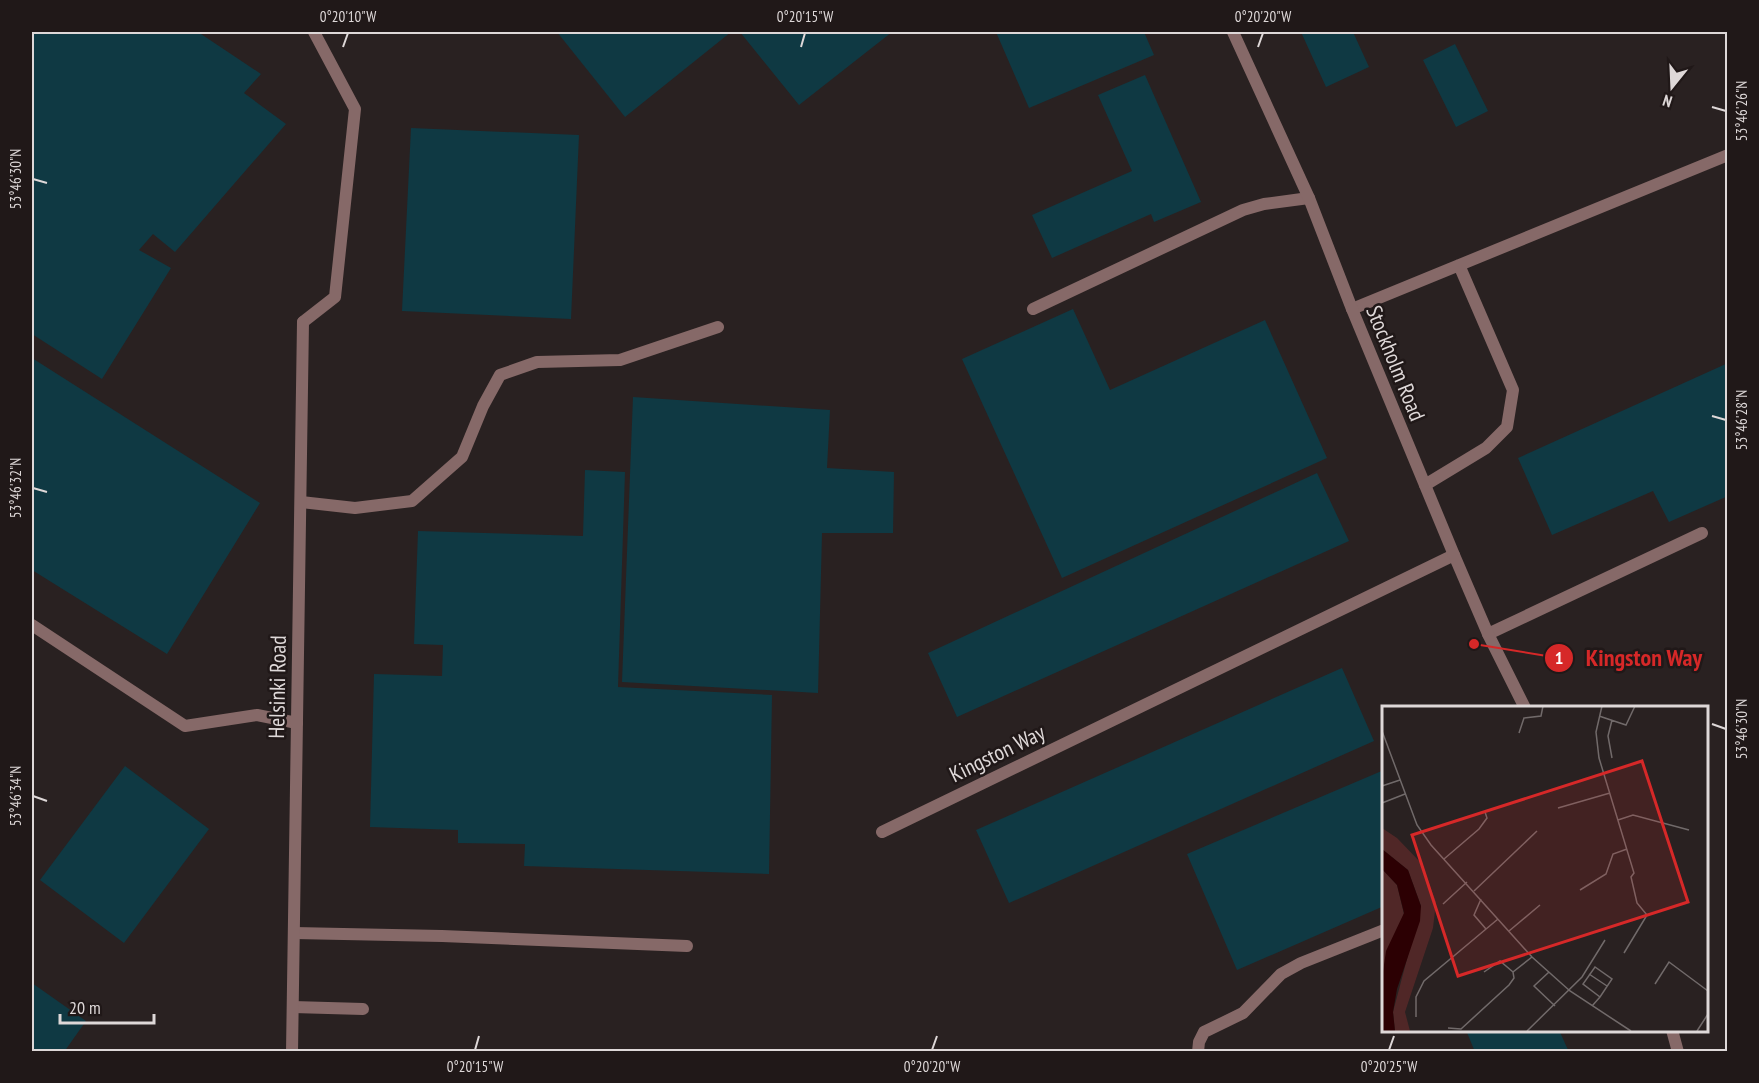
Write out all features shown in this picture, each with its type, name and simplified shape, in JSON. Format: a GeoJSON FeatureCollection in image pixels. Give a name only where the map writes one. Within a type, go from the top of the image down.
{"type":"FeatureCollection","features":[{"type":"Feature","properties":{"kind":"street","name":"Helsinki Road"},"geometry":{"type":"LineString","coordinates":[[292,1052],[303,322],[335,297],[355,109],[314,32]]}},
{"type":"Feature","properties":{"kind":"street","name":"Stockholm Road"},"geometry":{"type":"LineString","coordinates":[[1233,32],[1309,198],[1352,309],[1488,634],[1524,706]]}},
{"type":"Feature","properties":{"kind":"street"},"geometry":{"type":"LineString","coordinates":[[1352,309],[1728,155]]}},
{"type":"Feature","properties":{"kind":"street"},"geometry":{"type":"LineString","coordinates":[[1033,309],[1243,210],[1264,204],[1309,198]]}},
{"type":"Feature","properties":{"kind":"street"},"geometry":{"type":"LineString","coordinates":[[1425,485],[1486,448],[1507,426],[1513,390],[1459,265]]}},
{"type":"Feature","properties":{"kind":"street"},"geometry":{"type":"LineString","coordinates":[[301,502],[355,508],[412,501],[462,457],[483,406],[500,375],[537,362],[620,360],[718,327]]}},
{"type":"Feature","properties":{"kind":"street"},"geometry":{"type":"LineString","coordinates":[[1488,634],[1702,532]]}},
{"type":"Feature","properties":{"kind":"street","name":"Kingston Way"},"geometry":{"type":"LineString","coordinates":[[882,832],[1454,555]]}},
{"type":"Feature","properties":{"kind":"street"},"geometry":{"type":"LineString","coordinates":[[32,625],[185,726],[257,715],[297,723]]}},
{"type":"Feature","properties":{"kind":"street"},"geometry":{"type":"LineString","coordinates":[[1198,1052],[1199,1042],[1204,1032],[1243,1013],[1281,974],[1301,963],[1382,931]]}},
{"type":"Feature","properties":{"kind":"street"},"geometry":{"type":"LineString","coordinates":[[294,933],[687,946]]}},
{"type":"Feature","properties":{"kind":"street"},"geometry":{"type":"LineString","coordinates":[[293,1006],[363,1009]]}},
{"type":"Feature","properties":{"kind":"street"},"geometry":{"type":"LineString","coordinates":[[1673,1032],[1678,1052]]}},
{"type":"Feature","properties":{"kind":"building"},"geometry":{"type":"Polygon","coordinates":[[[32,32],[198,32],[261,74],[244,93],[286,124],[175,252],[153,234],[139,250],[171,268],[102,379],[32,334],[32,32]]]}},
{"type":"Feature","properties":{"kind":"building"},"geometry":{"type":"Polygon","coordinates":[[[557,32],[731,32],[625,117],[557,32]]]}},
{"type":"Feature","properties":{"kind":"building"},"geometry":{"type":"Polygon","coordinates":[[[740,32],[892,32],[799,105],[740,32]]]}},
{"type":"Feature","properties":{"kind":"building"},"geometry":{"type":"Polygon","coordinates":[[[996,32],[1144,32],[1154,55],[1029,108],[996,32]]]}},
{"type":"Feature","properties":{"kind":"building"},"geometry":{"type":"Polygon","coordinates":[[[1301,32],[1353,32],[1369,67],[1326,87],[1301,32]]]}},
{"type":"Feature","properties":{"kind":"building"},"geometry":{"type":"Polygon","coordinates":[[[1455,44],[1488,111],[1456,127],[1423,60],[1455,44]]]}},
{"type":"Feature","properties":{"kind":"building"},"geometry":{"type":"Polygon","coordinates":[[[1145,75],[1201,202],[1154,222],[1151,214],[1052,258],[1032,215],[1132,171],[1098,95],[1145,75]]]}},
{"type":"Feature","properties":{"kind":"building"},"geometry":{"type":"Polygon","coordinates":[[[411,128],[579,135],[571,319],[402,311],[411,128]]]}},
{"type":"Feature","properties":{"kind":"building"},"geometry":{"type":"Polygon","coordinates":[[[1073,309],[1110,390],[1265,320],[1327,458],[1062,578],[962,359],[1073,309]]]}},
{"type":"Feature","properties":{"kind":"building"},"geometry":{"type":"Polygon","coordinates":[[[32,358],[260,503],[167,654],[32,570],[32,358]]]}},
{"type":"Feature","properties":{"kind":"building"},"geometry":{"type":"Polygon","coordinates":[[[1728,363],[1728,496],[1669,522],[1653,491],[1552,535],[1518,458],[1728,363]]]}},
{"type":"Feature","properties":{"kind":"building"},"geometry":{"type":"Polygon","coordinates":[[[633,397],[830,410],[827,468],[894,472],[893,533],[822,533],[818,693],[622,682],[633,397]]]}},
{"type":"Feature","properties":{"kind":"building"},"geometry":{"type":"Polygon","coordinates":[[[585,470],[625,472],[618,687],[772,695],[769,874],[524,866],[525,844],[458,843],[458,830],[370,827],[374,674],[442,676],[443,645],[414,644],[418,531],[583,536],[585,470]]]}},
{"type":"Feature","properties":{"kind":"building"},"geometry":{"type":"Polygon","coordinates":[[[1317,473],[1349,541],[957,717],[928,653],[1317,473]]]}},
{"type":"Feature","properties":{"kind":"building"},"geometry":{"type":"Polygon","coordinates":[[[1342,668],[1374,741],[1009,903],[976,830],[1342,668]]]}},
{"type":"Feature","properties":{"kind":"building"},"geometry":{"type":"Polygon","coordinates":[[[125,766],[209,829],[124,943],[40,880],[125,766]]]}},
{"type":"Feature","properties":{"kind":"building"},"geometry":{"type":"Polygon","coordinates":[[[1382,771],[1382,907],[1237,970],[1187,854],[1382,771]]]}},
{"type":"Feature","properties":{"kind":"building"},"geometry":{"type":"Polygon","coordinates":[[[32,983],[86,1021],[64,1052],[32,1052],[32,983]]]}},
{"type":"Feature","properties":{"kind":"building"},"geometry":{"type":"Polygon","coordinates":[[[1467,1032],[1560,1032],[1569,1052],[1475,1052],[1467,1032]]]}},
{"type":"Feature","properties":{"kind":"place","name":"Kingston Way"},"geometry":{"type":"Point","coordinates":[1474,644]}}]}
